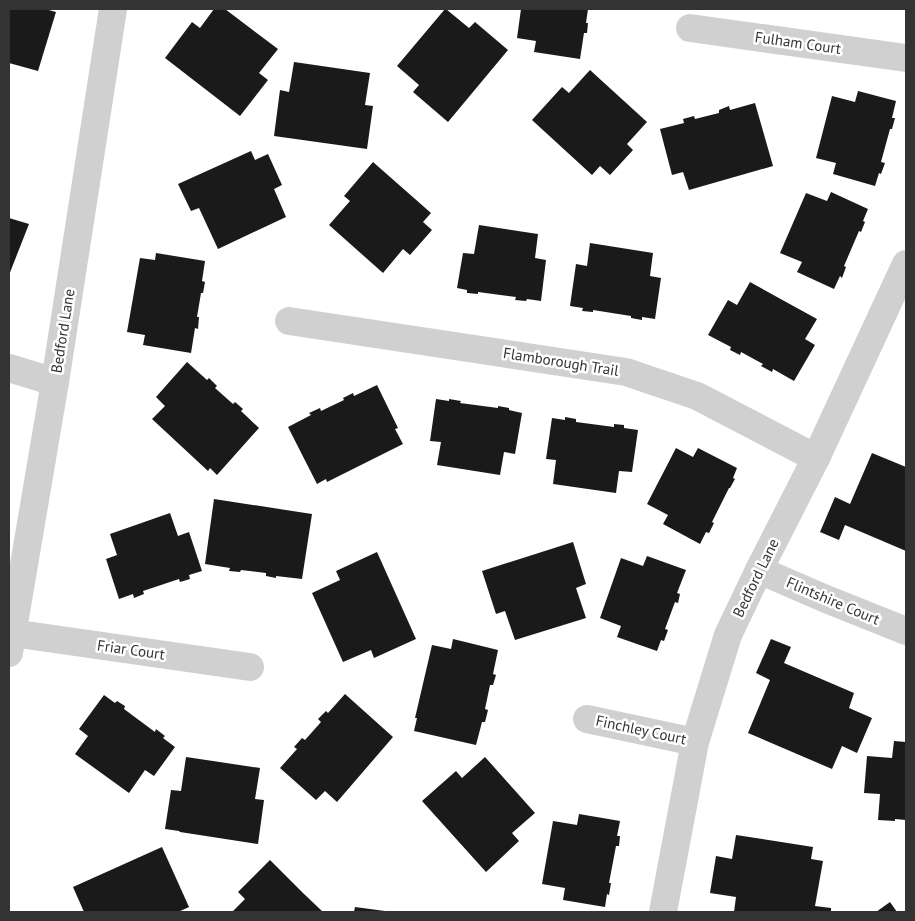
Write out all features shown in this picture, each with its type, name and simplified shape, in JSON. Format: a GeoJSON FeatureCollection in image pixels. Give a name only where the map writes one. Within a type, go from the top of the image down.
{"type":"FeatureCollection","features":[{"type":"Feature","properties":{"kind":"street","name":"Bedford Lane"},"geometry":{"type":"LineString","coordinates":[[10,643],[56,382],[113,9]]}},
{"type":"Feature","properties":{"kind":"street","name":"Fulham Court"},"geometry":{"type":"LineString","coordinates":[[690,28],[906,58]]}},
{"type":"Feature","properties":{"kind":"street","name":"Bedford Lane"},"geometry":{"type":"LineString","coordinates":[[663,912],[694,742],[728,635],[816,458],[906,264]]}},
{"type":"Feature","properties":{"kind":"street","name":"Flamborough Trail"},"geometry":{"type":"LineString","coordinates":[[289,321],[626,372],[696,396],[816,458]]}},
{"type":"Feature","properties":{"kind":"street"},"geometry":{"type":"LineString","coordinates":[[9,368],[56,382]]}},
{"type":"Feature","properties":{"kind":"street","name":"Flintshire Court"},"geometry":{"type":"LineString","coordinates":[[759,570],[906,631]]}},
{"type":"Feature","properties":{"kind":"street","name":"Friar Court"},"geometry":{"type":"LineString","coordinates":[[10,643],[250,667]]}},
{"type":"Feature","properties":{"kind":"street","name":"Finchley Court"},"geometry":{"type":"LineString","coordinates":[[587,718],[694,742]]}},
{"type":"Feature","properties":{"kind":"building"},"geometry":{"type":"Polygon","coordinates":[[[9,9],[45,9],[56,12],[38,71],[9,63],[9,9]]]}},
{"type":"Feature","properties":{"kind":"building"},"geometry":{"type":"Polygon","coordinates":[[[214,9],[225,9],[278,49],[259,73],[268,80],[240,116],[165,58],[192,22],[200,28],[214,9]]]}},
{"type":"Feature","properties":{"kind":"building"},"geometry":{"type":"Polygon","coordinates":[[[445,9],[469,28],[475,22],[508,50],[448,122],[413,92],[419,85],[397,66],[445,9]]]}},
{"type":"Feature","properties":{"kind":"building"},"geometry":{"type":"Polygon","coordinates":[[[521,9],[588,9],[587,33],[584,33],[580,59],[534,52],[536,41],[517,38],[521,9]]]}},
{"type":"Feature","properties":{"kind":"building"},"geometry":{"type":"Polygon","coordinates":[[[294,62],[370,73],[365,105],[373,106],[367,149],[274,136],[280,90],[289,92],[294,62]]]}},
{"type":"Feature","properties":{"kind":"building"},"geometry":{"type":"Polygon","coordinates":[[[590,70],[647,122],[627,144],[633,150],[610,175],[600,166],[592,175],[532,120],[562,87],[569,93],[590,70]]]}},
{"type":"Feature","properties":{"kind":"building"},"geometry":{"type":"Polygon","coordinates":[[[858,91],[896,101],[892,118],[895,118],[881,162],[885,163],[881,174],[879,173],[875,186],[833,174],[836,163],[816,158],[832,96],[855,102],[858,91]]]}},
{"type":"Feature","properties":{"kind":"building"},"geometry":{"type":"Polygon","coordinates":[[[755,103],[773,166],[689,190],[683,172],[672,175],[660,129],[684,123],[683,119],[694,116],[695,119],[719,113],[719,110],[729,106],[730,110],[755,103]]]}},
{"type":"Feature","properties":{"kind":"building"},"geometry":{"type":"Polygon","coordinates":[[[251,151],[255,160],[268,154],[282,185],[274,189],[286,217],[218,249],[199,208],[191,211],[178,184],[251,151]]]}},
{"type":"Feature","properties":{"kind":"building"},"geometry":{"type":"Polygon","coordinates":[[[373,162],[431,213],[423,222],[432,230],[410,255],[403,249],[383,273],[329,225],[350,201],[344,196],[373,162]]]}},
{"type":"Feature","properties":{"kind":"building"},"geometry":{"type":"Polygon","coordinates":[[[831,192],[868,209],[861,232],[859,231],[844,266],[846,267],[842,278],[840,276],[834,289],[797,272],[802,262],[780,253],[806,193],[827,201],[831,192]]]}},
{"type":"Feature","properties":{"kind":"building"},"geometry":{"type":"Polygon","coordinates":[[[9,218],[29,224],[9,275],[9,218]]]}},
{"type":"Feature","properties":{"kind":"building"},"geometry":{"type":"Polygon","coordinates":[[[479,225],[538,234],[535,258],[546,260],[541,301],[515,300],[516,297],[478,292],[478,294],[467,293],[467,290],[457,288],[463,253],[474,254],[479,225]]]}},
{"type":"Feature","properties":{"kind":"building"},"geometry":{"type":"Polygon","coordinates":[[[590,243],[653,253],[650,276],[661,278],[655,319],[642,317],[642,320],[631,318],[631,316],[593,310],[593,312],[582,311],[583,308],[570,306],[576,264],[587,266],[590,243]]]}},
{"type":"Feature","properties":{"kind":"building"},"geometry":{"type":"Polygon","coordinates":[[[156,253],[205,261],[202,281],[205,282],[197,317],[199,317],[198,329],[195,328],[191,353],[143,345],[145,335],[127,332],[140,258],[155,260],[156,253]]]}},
{"type":"Feature","properties":{"kind":"building"},"geometry":{"type":"Polygon","coordinates":[[[750,282],[817,319],[805,339],[815,345],[794,381],[773,369],[772,372],[761,366],[763,364],[741,352],[740,355],[730,350],[731,347],[708,335],[728,300],[737,305],[750,282]]]}},
{"type":"Feature","properties":{"kind":"building"},"geometry":{"type":"Polygon","coordinates":[[[187,362],[207,380],[209,378],[217,386],[215,388],[233,404],[235,402],[243,409],[241,411],[259,428],[217,475],[210,468],[208,471],[152,419],[165,406],[156,397],[187,362]]]}},
{"type":"Feature","properties":{"kind":"building"},"geometry":{"type":"Polygon","coordinates":[[[377,385],[398,428],[395,429],[403,444],[327,482],[326,479],[317,484],[288,427],[311,415],[309,413],[320,408],[321,411],[344,400],[343,398],[353,393],[354,396],[377,385]]]}},
{"type":"Feature","properties":{"kind":"building"},"geometry":{"type":"Polygon","coordinates":[[[436,399],[449,401],[449,399],[461,401],[460,403],[498,408],[498,406],[522,413],[515,454],[504,452],[500,475],[437,465],[441,442],[430,441],[436,399]]]}},
{"type":"Feature","properties":{"kind":"building"},"geometry":{"type":"Polygon","coordinates":[[[565,417],[576,419],[576,422],[614,427],[614,424],[624,425],[624,428],[638,430],[632,472],[619,471],[616,493],[553,484],[556,460],[546,459],[552,418],[565,420],[565,417]]]}},
{"type":"Feature","properties":{"kind":"building"},"geometry":{"type":"Polygon","coordinates":[[[676,448],[693,457],[698,448],[737,468],[733,478],[735,479],[712,522],[714,523],[709,533],[706,532],[700,544],[663,524],[668,515],[647,504],[676,448]]]}},
{"type":"Feature","properties":{"kind":"building"},"geometry":{"type":"Polygon","coordinates":[[[872,453],[906,467],[906,551],[845,525],[839,540],[820,532],[835,497],[850,504],[872,453]]]}},
{"type":"Feature","properties":{"kind":"building"},"geometry":{"type":"Polygon","coordinates":[[[214,499],[312,514],[302,579],[276,576],[276,578],[266,576],[266,573],[241,570],[240,572],[229,571],[230,568],[205,564],[214,499]]]}},
{"type":"Feature","properties":{"kind":"building"},"geometry":{"type":"Polygon","coordinates":[[[170,513],[178,536],[189,532],[202,571],[189,575],[190,579],[180,582],[179,579],[143,591],[144,594],[134,598],[133,594],[119,599],[106,559],[117,555],[110,534],[170,513]]]}},
{"type":"Feature","properties":{"kind":"building"},"geometry":{"type":"Polygon","coordinates":[[[573,542],[586,584],[576,588],[586,618],[515,640],[505,611],[496,614],[482,571],[573,542]]]}},
{"type":"Feature","properties":{"kind":"building"},"geometry":{"type":"Polygon","coordinates":[[[377,552],[416,639],[374,658],[371,650],[343,662],[312,593],[340,580],[336,571],[377,552]]]}},
{"type":"Feature","properties":{"kind":"building"},"geometry":{"type":"Polygon","coordinates":[[[647,556],[686,570],[677,593],[680,594],[678,603],[675,602],[665,629],[668,630],[664,641],[661,640],[657,651],[617,637],[621,626],[600,618],[621,558],[643,566],[647,556]]]}},
{"type":"Feature","properties":{"kind":"building"},"geometry":{"type":"Polygon","coordinates":[[[453,639],[498,650],[493,674],[496,675],[493,685],[490,685],[485,709],[488,710],[485,722],[482,722],[476,745],[414,731],[417,718],[415,718],[432,645],[451,649],[453,639]]]}},
{"type":"Feature","properties":{"kind":"building"},"geometry":{"type":"Polygon","coordinates":[[[771,639],[791,647],[784,663],[854,693],[849,708],[872,718],[857,753],[842,746],[832,769],[748,733],[770,680],[756,673],[771,639]]]}},
{"type":"Feature","properties":{"kind":"building"},"geometry":{"type":"Polygon","coordinates":[[[345,694],[393,737],[337,802],[325,791],[316,800],[280,768],[297,749],[294,747],[302,738],[305,740],[321,722],[318,719],[326,711],[328,713],[345,694]]]}},
{"type":"Feature","properties":{"kind":"building"},"geometry":{"type":"Polygon","coordinates":[[[104,695],[115,703],[117,701],[125,706],[124,709],[155,732],[156,729],[165,736],[163,738],[175,747],[154,776],[145,770],[129,793],[75,754],[88,736],[79,729],[104,695]]]}},
{"type":"Feature","properties":{"kind":"building"},"geometry":{"type":"Polygon","coordinates":[[[894,741],[906,742],[906,820],[878,820],[880,794],[864,793],[867,756],[892,758],[894,741]]]}},
{"type":"Feature","properties":{"kind":"building"},"geometry":{"type":"Polygon","coordinates":[[[186,757],[260,768],[255,799],[264,800],[258,844],[165,829],[171,790],[181,791],[186,757]]]}},
{"type":"Feature","properties":{"kind":"building"},"geometry":{"type":"Polygon","coordinates":[[[485,757],[535,813],[512,833],[519,841],[486,872],[422,801],[456,771],[462,778],[485,757]]]}},
{"type":"Feature","properties":{"kind":"building"},"geometry":{"type":"Polygon","coordinates":[[[579,814],[620,821],[617,836],[620,836],[619,846],[616,846],[609,883],[611,883],[609,895],[607,894],[605,907],[563,900],[565,888],[542,884],[553,821],[577,825],[579,814]]]}},
{"type":"Feature","properties":{"kind":"building"},"geometry":{"type":"Polygon","coordinates":[[[736,835],[813,847],[811,859],[823,861],[815,906],[831,908],[831,912],[734,912],[736,897],[710,893],[716,856],[732,859],[736,835]]]}},
{"type":"Feature","properties":{"kind":"building"},"geometry":{"type":"Polygon","coordinates":[[[162,847],[189,907],[178,912],[84,912],[73,887],[162,847]]]}},
{"type":"Feature","properties":{"kind":"building"},"geometry":{"type":"Polygon","coordinates":[[[270,860],[323,912],[232,912],[245,899],[238,892],[270,860]]]}},
{"type":"Feature","properties":{"kind":"building"},"geometry":{"type":"Polygon","coordinates":[[[890,902],[897,912],[876,912],[890,902]]]}},
{"type":"Feature","properties":{"kind":"building"},"geometry":{"type":"Polygon","coordinates":[[[355,907],[385,911],[385,912],[354,912],[355,907]]]}}]}
